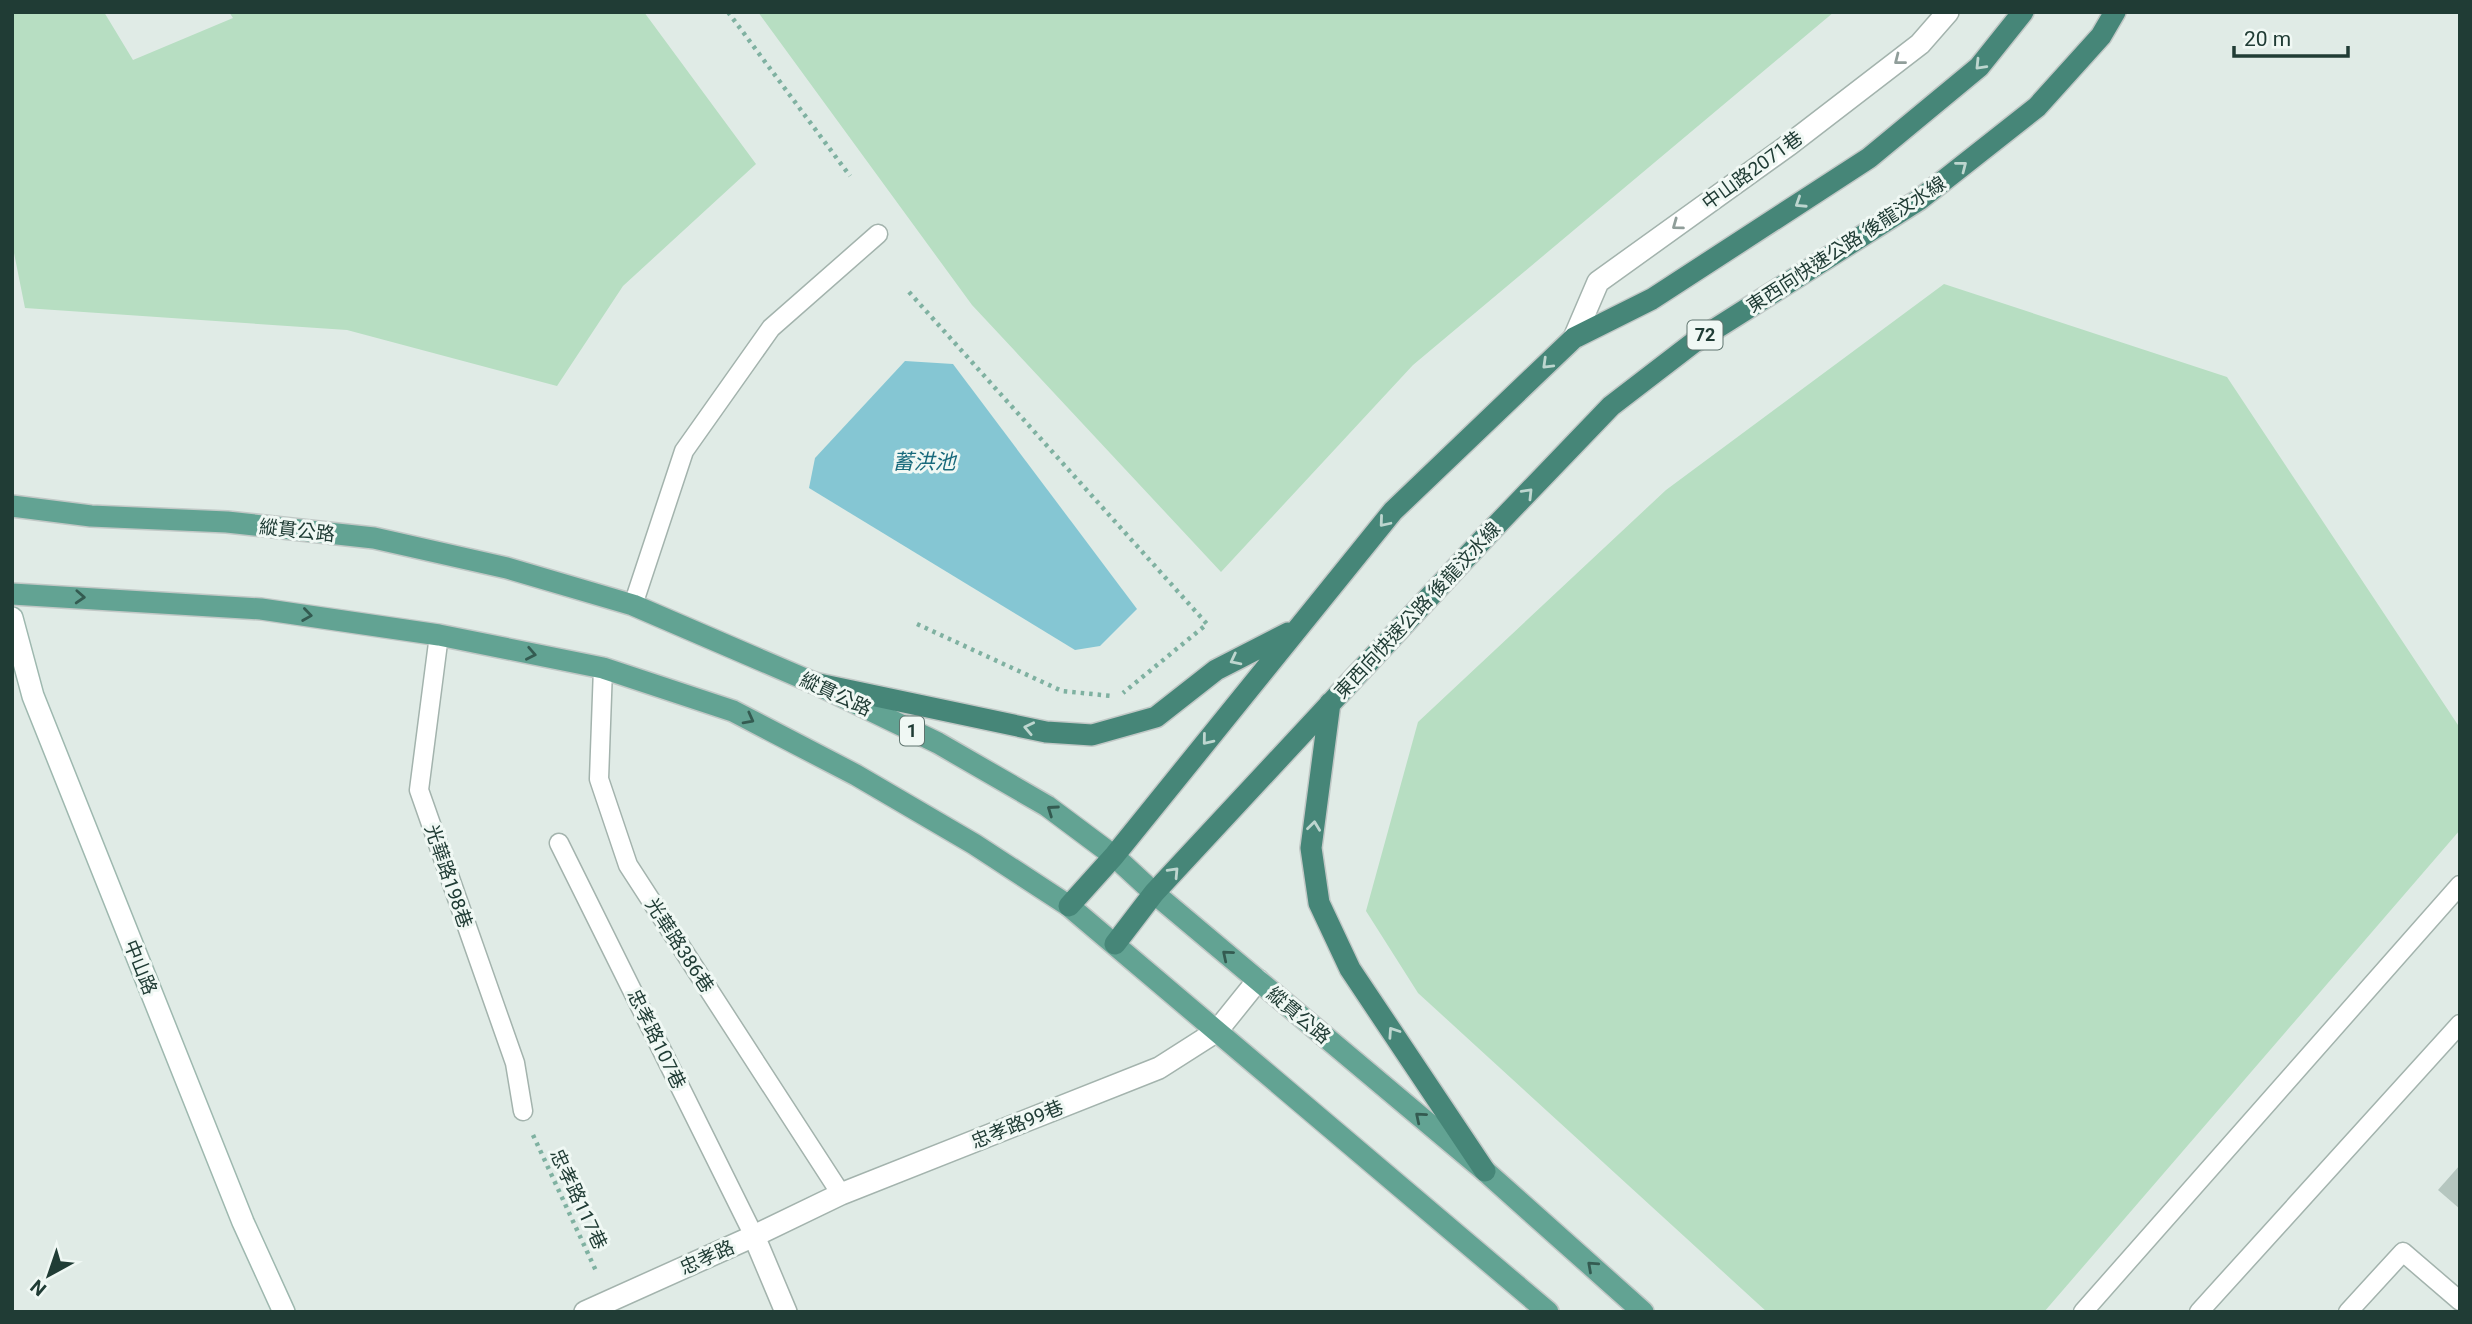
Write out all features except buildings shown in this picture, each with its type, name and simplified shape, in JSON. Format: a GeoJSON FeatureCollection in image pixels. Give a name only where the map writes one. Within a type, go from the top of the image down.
{"type":"FeatureCollection","features":[{"type":"Feature","properties":{"kind":"highway"},"geometry":{"type":"LineString","coordinates":[[1069,906],[1114,856],[1394,511],[1574,338],[1653,299],[1869,159],[1979,66],[2023,12]]}},
{"type":"Feature","properties":{"kind":"highway","name":"東西向快速公路 後龍汶水線"},"geometry":{"type":"LineString","coordinates":[[1115,944],[1154,893],[1611,406],[1693,343],[1919,200],[2037,107],[2101,36],[2115,12]]}},
{"type":"Feature","properties":{"kind":"highway"},"geometry":{"type":"LineString","coordinates":[[814,684],[1046,732],[1092,735],[1156,717],[1216,670],[1296,629]]}},
{"type":"Feature","properties":{"kind":"highway"},"geometry":{"type":"LineString","coordinates":[[1330,703],[1311,848],[1319,902],[1350,969],[1485,1171]]}},
{"type":"Feature","properties":{"kind":"main road","name":"縱貫公路"},"geometry":{"type":"LineString","coordinates":[[12,506],[91,516],[227,522],[374,538],[507,568],[633,605],[814,684],[938,743],[1047,806],[1114,856],[1154,893],[1485,1171],[1643,1312]]}},
{"type":"Feature","properties":{"kind":"main road"},"geometry":{"type":"LineString","coordinates":[[12,594],[261,609],[439,635],[603,668],[733,711],[856,775],[974,844],[1069,906],[1548,1312]]}},
{"type":"Feature","properties":{"kind":"street","name":"中山路2071巷"},"geometry":{"type":"LineString","coordinates":[[1574,338],[1598,282],[1790,144],[1920,44],[1948,12]]}},
{"type":"Feature","properties":{"kind":"street","name":"中山路"},"geometry":{"type":"LineString","coordinates":[[12,618],[33,696],[243,1222],[282,1311]]}},
{"type":"Feature","properties":{"kind":"street","name":"忠孝路99巷"},"geometry":{"type":"LineString","coordinates":[[754,1236],[841,1194],[1159,1068],[1217,1031],[1258,980]]}},
{"type":"Feature","properties":{"kind":"street","name":"忠孝路"},"geometry":{"type":"LineString","coordinates":[[585,1312],[754,1236],[786,1312]]}},
{"type":"Feature","properties":{"kind":"lane"},"geometry":{"type":"LineString","coordinates":[[633,605],[684,451],[771,328],[878,234]]}},
{"type":"Feature","properties":{"kind":"lane","name":"光華路198巷"},"geometry":{"type":"LineString","coordinates":[[439,635],[419,790],[515,1063],[523,1111]]}},
{"type":"Feature","properties":{"kind":"lane","name":"光華路386巷"},"geometry":{"type":"LineString","coordinates":[[603,668],[599,779],[628,865],[841,1194]]}},
{"type":"Feature","properties":{"kind":"lane","name":"忠孝路107巷"},"geometry":{"type":"LineString","coordinates":[[559,843],[754,1236]]}},
{"type":"Feature","properties":{"kind":"lane"},"geometry":{"type":"LineString","coordinates":[[2083,1312],[2460,885]]}},
{"type":"Feature","properties":{"kind":"lane"},"geometry":{"type":"LineString","coordinates":[[2199,1312],[2460,1024]]}},
{"type":"Feature","properties":{"kind":"lane"},"geometry":{"type":"LineString","coordinates":[[2348,1312],[2403,1252],[2460,1301]]}},
{"type":"Feature","properties":{"kind":"path"},"geometry":{"type":"LineString","coordinates":[[728,12],[850,176]]}},
{"type":"Feature","properties":{"kind":"path"},"geometry":{"type":"LineString","coordinates":[[909,292],[1207,624],[1118,697],[1062,691],[917,624]]}},
{"type":"Feature","properties":{"kind":"path","name":"忠孝路117巷"},"geometry":{"type":"LineString","coordinates":[[523,1111],[609,1299]]}},
{"type":"Feature","properties":{"kind":"green space"},"geometry":{"type":"Polygon","coordinates":[[[12,12],[104,12],[133,60],[233,18],[229,12],[644,12],[756,164],[623,286],[557,386],[347,330],[25,308],[12,243],[12,12]]]}},
{"type":"Feature","properties":{"kind":"green space"},"geometry":{"type":"Polygon","coordinates":[[[758,12],[1834,12],[1413,365],[1221,572],[972,305],[758,12]]]}},
{"type":"Feature","properties":{"kind":"green space"},"geometry":{"type":"Polygon","coordinates":[[[1944,284],[2227,377],[2460,728],[2460,830],[2044,1312],[1767,1312],[1418,993],[1366,911],[1418,722],[1666,490],[1944,284]]]}},
{"type":"Feature","properties":{"kind":"water","name":"蓄洪池"},"geometry":{"type":"Polygon","coordinates":[[[905,361],[953,364],[1137,609],[1100,646],[1075,650],[809,488],[815,458],[905,361]]]}}]}
